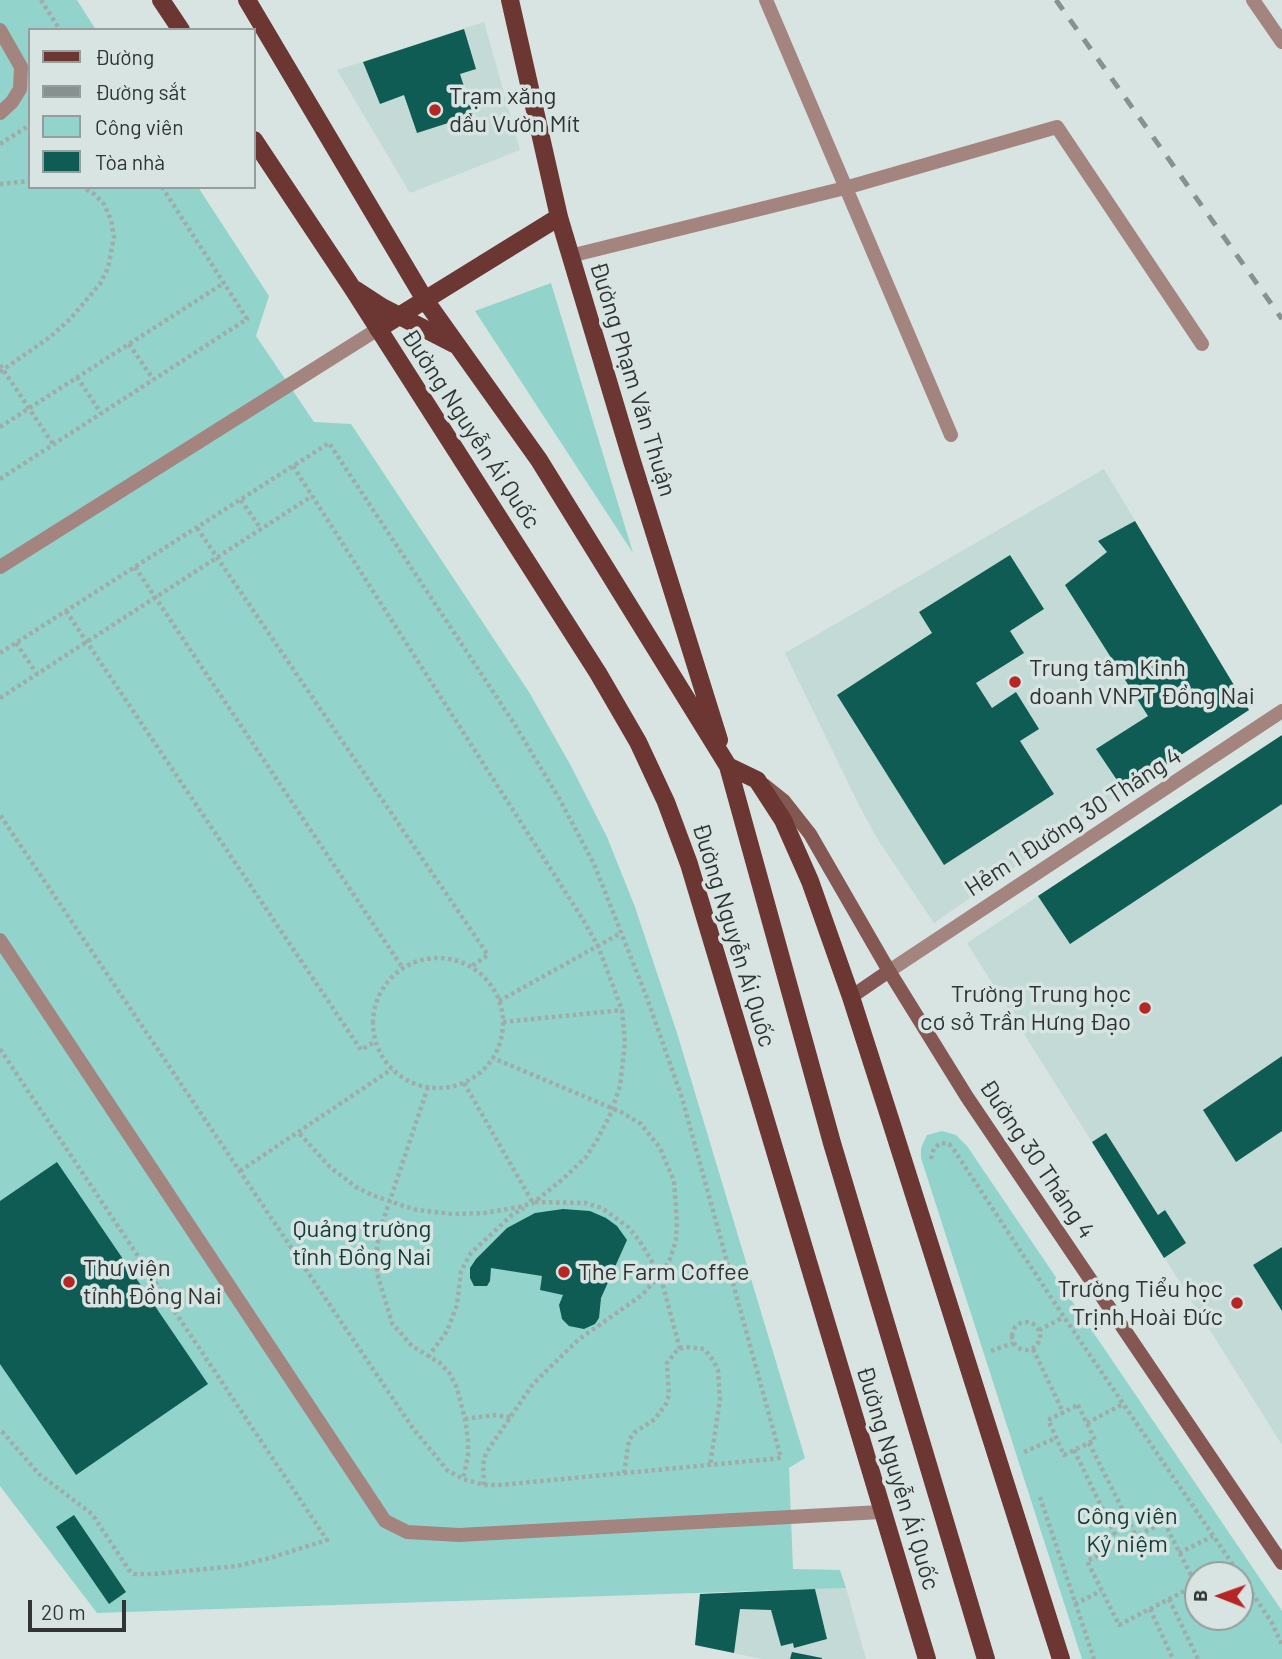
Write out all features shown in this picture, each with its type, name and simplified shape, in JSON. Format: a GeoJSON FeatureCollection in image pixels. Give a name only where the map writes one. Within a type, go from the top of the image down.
{"type":"FeatureCollection","features":[{"type":"Feature","properties":{"kind":"main road"},"geometry":{"type":"LineString","coordinates":[[161,0],[180,28]]}},
{"type":"Feature","properties":{"kind":"main road","name":"Đường Nguyễn Ái Quốc"},"geometry":{"type":"LineString","coordinates":[[247,0],[425,300],[539,460],[728,766],[832,1143],[986,1659]]}},
{"type":"Feature","properties":{"kind":"main road","name":"Đường Phạm Văn Thuận"},"geometry":{"type":"LineString","coordinates":[[510,0],[570,256],[728,766]]}},
{"type":"Feature","properties":{"kind":"main road","name":"Đường Nguyễn Ái Quốc"},"geometry":{"type":"LineString","coordinates":[[256,143],[353,289],[598,673],[638,742],[666,802],[689,864],[927,1659]]}},
{"type":"Feature","properties":{"kind":"main road"},"geometry":{"type":"LineString","coordinates":[[378,329],[559,217]]}},
{"type":"Feature","properties":{"kind":"main road","name":"Đường Nguyễn Ái Quốc"},"geometry":{"type":"LineString","coordinates":[[353,289],[456,345]]}},
{"type":"Feature","properties":{"kind":"main road"},"geometry":{"type":"LineString","coordinates":[[728,766],[757,780],[783,820],[799,852],[851,997],[1060,1659]]}},
{"type":"Feature","properties":{"kind":"main road","name":"Đường 30 Tháng 4"},"geometry":{"type":"LineString","coordinates":[[757,780],[784,801],[798,817],[967,1097],[1282,1563]]}},
{"type":"Feature","properties":{"kind":"main road"},"geometry":{"type":"LineString","coordinates":[[851,997],[889,971]]}},
{"type":"Feature","properties":{"kind":"street"},"geometry":{"type":"LineString","coordinates":[[766,0],[951,435]]}},
{"type":"Feature","properties":{"kind":"street"},"geometry":{"type":"LineString","coordinates":[[1253,0],[1282,42]]}},
{"type":"Feature","properties":{"kind":"street"},"geometry":{"type":"LineString","coordinates":[[0,30],[21,67],[20,89],[12,103],[0,113]]}},
{"type":"Feature","properties":{"kind":"street"},"geometry":{"type":"LineString","coordinates":[[570,256],[845,188],[1057,127],[1202,344]]}},
{"type":"Feature","properties":{"kind":"street"},"geometry":{"type":"LineString","coordinates":[[0,566],[378,329]]}},
{"type":"Feature","properties":{"kind":"street","name":"Hẻm 1 Đường 30 Tháng 4"},"geometry":{"type":"LineString","coordinates":[[889,971],[1282,711]]}},
{"type":"Feature","properties":{"kind":"street"},"geometry":{"type":"LineString","coordinates":[[0,940],[384,1521],[407,1532],[459,1535],[881,1512]]}},
{"type":"Feature","properties":{"kind":"path"},"geometry":{"type":"LineString","coordinates":[[41,0],[59,28]]}},
{"type":"Feature","properties":{"kind":"path"},"geometry":{"type":"LineString","coordinates":[[0,184],[28,181]]}},
{"type":"Feature","properties":{"kind":"path"},"geometry":{"type":"LineString","coordinates":[[53,444],[1,369],[50,337],[100,284],[108,268],[114,237],[111,220],[104,204],[85,189]]}},
{"type":"Feature","properties":{"kind":"path"},"geometry":{"type":"LineString","coordinates":[[91,189],[94,194]]}},
{"type":"Feature","properties":{"kind":"path"},"geometry":{"type":"LineString","coordinates":[[0,479],[247,318],[163,189]]}},
{"type":"Feature","properties":{"kind":"path"},"geometry":{"type":"LineString","coordinates":[[0,427],[224,283]]}},
{"type":"Feature","properties":{"kind":"path"},"geometry":{"type":"LineString","coordinates":[[129,344],[153,379]]}},
{"type":"Feature","properties":{"kind":"path"},"geometry":{"type":"LineString","coordinates":[[77,377],[101,413]]}},
{"type":"Feature","properties":{"kind":"path"},"geometry":{"type":"LineString","coordinates":[[0,653],[329,443],[539,764],[594,864],[682,1098],[781,1458],[500,1485],[484,1485],[463,1479],[442,1465],[412,1427],[0,815]]}},
{"type":"Feature","properties":{"kind":"path"},"geometry":{"type":"LineString","coordinates":[[293,466],[582,918],[598,946],[625,1024],[620,1086],[613,1108],[597,1140],[580,1163],[533,1203],[512,1214],[471,1253],[461,1271],[457,1305],[447,1331],[428,1357]]}},
{"type":"Feature","properties":{"kind":"path"},"geometry":{"type":"LineString","coordinates":[[0,698],[312,496]]}},
{"type":"Feature","properties":{"kind":"path"},"geometry":{"type":"LineString","coordinates":[[241,500],[261,529]]}},
{"type":"Feature","properties":{"kind":"path"},"geometry":{"type":"LineString","coordinates":[[197,528],[488,955],[471,966]]}},
{"type":"Feature","properties":{"kind":"path"},"geometry":{"type":"LineString","coordinates":[[135,567],[402,967]]}},
{"type":"Feature","properties":{"kind":"path"},"geometry":{"type":"LineString","coordinates":[[66,611],[361,1050],[374,1042]]}},
{"type":"Feature","properties":{"kind":"path"},"geometry":{"type":"LineString","coordinates":[[16,643],[37,674]]}},
{"type":"Feature","properties":{"kind":"path"},"geometry":{"type":"LineString","coordinates":[[499,1001],[621,933]]}},
{"type":"Feature","properties":{"kind":"path"},"geometry":{"type":"LineString","coordinates":[[444,957],[466,962],[471,966],[484,976],[499,1001],[503,1022],[502,1037],[493,1058],[479,1074],[464,1083],[439,1089],[418,1085],[399,1076],[384,1060],[374,1042],[372,1020],[376,999],[386,981],[402,967],[423,958],[444,957]]}},
{"type":"Feature","properties":{"kind":"path"},"geometry":{"type":"LineString","coordinates":[[503,1022],[622,1010]]}},
{"type":"Feature","properties":{"kind":"path"},"geometry":{"type":"LineString","coordinates":[[0,1049],[327,1540],[237,1566],[134,1574],[92,1514],[39,1474],[0,1429]]}},
{"type":"Feature","properties":{"kind":"path"},"geometry":{"type":"LineString","coordinates":[[484,1485],[483,1465],[486,1453],[545,1371],[578,1340],[642,1295],[660,1275],[670,1259],[676,1240],[677,1205],[674,1181],[653,1136],[630,1116],[493,1058]]}},
{"type":"Feature","properties":{"kind":"path"},"geometry":{"type":"LineString","coordinates":[[240,1171],[392,1069]]}},
{"type":"Feature","properties":{"kind":"path"},"geometry":{"type":"LineString","coordinates":[[464,1083],[533,1203]]}},
{"type":"Feature","properties":{"kind":"path"},"geometry":{"type":"LineString","coordinates":[[428,1087],[388,1200],[376,1255],[381,1291],[392,1323],[412,1346],[440,1363],[450,1374],[465,1419],[468,1456],[463,1479]]}},
{"type":"Feature","properties":{"kind":"path"},"geometry":{"type":"LineString","coordinates":[[298,1132],[315,1152],[344,1177],[372,1195],[417,1210],[453,1214],[485,1213],[533,1203],[560,1201],[586,1203],[602,1208],[628,1227],[660,1275],[680,1349]]}},
{"type":"Feature","properties":{"kind":"path"},"geometry":{"type":"LineString","coordinates":[[935,1170],[932,1151],[941,1143],[948,1144],[1231,1561]]}},
{"type":"Feature","properties":{"kind":"path"},"geometry":{"type":"LineString","coordinates":[[1039,1330],[1064,1317]]}},
{"type":"Feature","properties":{"kind":"path"},"geometry":{"type":"LineString","coordinates":[[1013,1343],[1012,1334],[1018,1323],[1030,1322],[1039,1330],[1040,1338],[1033,1349]]}},
{"type":"Feature","properties":{"kind":"path"},"geometry":{"type":"LineString","coordinates":[[987,1339],[991,1352],[1013,1343]]}},
{"type":"Feature","properties":{"kind":"path"},"geometry":{"type":"LineString","coordinates":[[1013,1343],[1024,1350],[1033,1349]]}},
{"type":"Feature","properties":{"kind":"path"},"geometry":{"type":"LineString","coordinates":[[624,1473],[629,1440],[635,1432],[655,1419],[666,1404],[669,1395],[667,1363],[680,1349],[694,1347],[704,1349],[718,1370],[720,1400],[710,1465]]}},
{"type":"Feature","properties":{"kind":"path"},"geometry":{"type":"LineString","coordinates":[[1033,1349],[1063,1412]]}},
{"type":"Feature","properties":{"kind":"path"},"geometry":{"type":"LineString","coordinates":[[1087,1423],[1123,1404]]}},
{"type":"Feature","properties":{"kind":"path"},"geometry":{"type":"LineString","coordinates":[[1079,1405],[1095,1440],[1064,1455],[1048,1420],[1063,1412],[1079,1405]]}},
{"type":"Feature","properties":{"kind":"path"},"geometry":{"type":"LineString","coordinates":[[465,1419],[494,1415],[510,1417]]}},
{"type":"Feature","properties":{"kind":"path"},"geometry":{"type":"LineString","coordinates":[[1024,1452],[1056,1438]]}},
{"type":"Feature","properties":{"kind":"path"},"geometry":{"type":"LineString","coordinates":[[1020,1439],[1028,1464]]}},
{"type":"Feature","properties":{"kind":"path"},"geometry":{"type":"LineString","coordinates":[[1089,1443],[1137,1536]]}},
{"type":"Feature","properties":{"kind":"path"},"geometry":{"type":"LineString","coordinates":[[1074,1450],[1120,1545]]}},
{"type":"Feature","properties":{"kind":"path"},"geometry":{"type":"LineString","coordinates":[[1037,1490],[1094,1659]]}},
{"type":"Feature","properties":{"kind":"path"},"geometry":{"type":"LineString","coordinates":[[1164,1522],[1196,1585],[1119,1625],[1087,1561],[1120,1545],[1164,1522]]}},
{"type":"Feature","properties":{"kind":"path"},"geometry":{"type":"LineString","coordinates":[[1179,1553],[1213,1535]]}},
{"type":"Feature","properties":{"kind":"path"},"geometry":{"type":"LineString","coordinates":[[1075,1604],[1101,1591]]}},
{"type":"Feature","properties":{"kind":"path"},"geometry":{"type":"LineString","coordinates":[[1254,1596],[1282,1644]]}},
{"type":"Feature","properties":{"kind":"path"},"geometry":{"type":"LineString","coordinates":[[1169,1599],[1198,1659]]}},
{"type":"Feature","properties":{"kind":"path"},"geometry":{"type":"LineString","coordinates":[[1150,1609],[1173,1659]]}},
{"type":"Feature","properties":{"kind":"shaded area","name":"Trạm xăng dầu Vườn Mít"},"geometry":{"type":"Polygon","coordinates":[[[484,22],[520,150],[410,193],[337,70],[484,22]]]}},
{"type":"Feature","properties":{"kind":"shaded area","name":"Trung tâm Kinh doanh VNPT Đồng Nai"},"geometry":{"type":"Polygon","coordinates":[[[1104,469],[1249,710],[1100,808],[934,923],[878,840],[785,653],[1104,469]]]}},
{"type":"Feature","properties":{"kind":"shaded area","name":"Trường Trung học cơ sở Trần Hưng Đạo"},"geometry":{"type":"Polygon","coordinates":[[[1282,735],[1282,1445],[967,943],[1282,735]]]}},
{"type":"Feature","properties":{"kind":"shaded area"},"geometry":{"type":"Polygon","coordinates":[[[846,1588],[866,1659],[762,1659],[695,1645],[700,1594],[846,1588]]]}},
{"type":"Feature","properties":{"kind":"green space","name":"Quảng trường tỉnh Đồng Nai"},"geometry":{"type":"Polygon","coordinates":[[[0,0],[77,0],[95,28],[28,28],[28,189],[199,189],[269,296],[256,336],[314,422],[351,424],[529,692],[607,837],[635,907],[677,1033],[805,1458],[789,1468],[793,1569],[840,1570],[846,1588],[97,1613],[0,1486],[0,0]]]}},
{"type":"Feature","properties":{"kind":"green space"},"geometry":{"type":"Polygon","coordinates":[[[551,283],[633,553],[475,311],[551,283]]]}},
{"type":"Feature","properties":{"kind":"green space","name":"Công viên Kỷ niệm"},"geometry":{"type":"Polygon","coordinates":[[[942,1131],[956,1135],[967,1146],[1248,1561],[1184,1561],[1184,1631],[1254,1631],[1254,1570],[1282,1611],[1282,1659],[1082,1659],[921,1158],[921,1148],[927,1135],[942,1131]]]}},
{"type":"Feature","properties":{"kind":"building"},"geometry":{"type":"Polygon","coordinates":[[[464,29],[476,69],[460,74],[473,115],[417,133],[404,95],[380,104],[363,62],[464,29]]]}},
{"type":"Feature","properties":{"kind":"building"},"geometry":{"type":"Polygon","coordinates":[[[1135,521],[1249,710],[1125,792],[1096,749],[1148,716],[1065,585],[1107,552],[1098,541],[1135,521]]]}},
{"type":"Feature","properties":{"kind":"building"},"geometry":{"type":"Polygon","coordinates":[[[1010,555],[1044,609],[1010,631],[1024,653],[976,683],[992,708],[1016,692],[1039,729],[1020,741],[1054,794],[944,865],[837,695],[932,633],[919,612],[1010,555]]]}},
{"type":"Feature","properties":{"kind":"building"},"geometry":{"type":"Polygon","coordinates":[[[1282,735],[1282,804],[1070,944],[1038,896],[1282,735]]]}},
{"type":"Feature","properties":{"kind":"building"},"geometry":{"type":"Polygon","coordinates":[[[1282,1056],[1282,1131],[1236,1162],[1203,1110],[1282,1056]]]}},
{"type":"Feature","properties":{"kind":"building"},"geometry":{"type":"Polygon","coordinates":[[[1106,1133],[1158,1215],[1165,1210],[1186,1243],[1164,1258],[1092,1142],[1106,1133]]]}},
{"type":"Feature","properties":{"kind":"building","name":"Thư viện tỉnh Đồng Nai"},"geometry":{"type":"Polygon","coordinates":[[[57,1162],[208,1384],[76,1475],[0,1364],[0,1201],[57,1162]]]}},
{"type":"Feature","properties":{"kind":"building","name":"The Farm Coffee"},"geometry":{"type":"Polygon","coordinates":[[[563,1209],[590,1211],[606,1218],[617,1226],[627,1240],[601,1298],[599,1318],[595,1324],[584,1329],[569,1326],[562,1319],[559,1305],[563,1295],[540,1290],[542,1276],[491,1268],[487,1286],[474,1286],[470,1278],[470,1268],[476,1259],[507,1228],[535,1213],[563,1209]]]}},
{"type":"Feature","properties":{"kind":"building"},"geometry":{"type":"Polygon","coordinates":[[[1282,1247],[1282,1311],[1253,1265],[1282,1247]]]}},
{"type":"Feature","properties":{"kind":"building"},"geometry":{"type":"Polygon","coordinates":[[[74,1515],[126,1592],[109,1604],[56,1527],[74,1515]]]}},
{"type":"Feature","properties":{"kind":"building"},"geometry":{"type":"Polygon","coordinates":[[[815,1589],[827,1639],[794,1648],[793,1643],[781,1646],[771,1610],[740,1609],[734,1653],[695,1645],[700,1594],[815,1589]]]}},
{"type":"Feature","properties":{"kind":"building"},"geometry":{"type":"Polygon","coordinates":[[[792,1652],[822,1658],[822,1659],[790,1659],[792,1652]]]}},
{"type":"Feature","properties":{"kind":"railway"},"geometry":{"type":"LineString","coordinates":[[1056,0],[1282,319]]}},
{"type":"Feature","properties":{"kind":"place","name":"Trạm xăng dầu Vườn Mít"},"geometry":{"type":"Point","coordinates":[435,110]}},
{"type":"Feature","properties":{"kind":"place","name":"Trung tâm Kinh doanh VNPT Đồng Nai"},"geometry":{"type":"Point","coordinates":[1015,682]}},
{"type":"Feature","properties":{"kind":"place","name":"Trường Trung học cơ sở Trần Hưng Đạo"},"geometry":{"type":"Point","coordinates":[1145,1008]}},
{"type":"Feature","properties":{"kind":"place","name":"The Farm Coffee"},"geometry":{"type":"Point","coordinates":[564,1272]}},
{"type":"Feature","properties":{"kind":"place","name":"Thư viện tỉnh Đồng Nai"},"geometry":{"type":"Point","coordinates":[69,1282]}},
{"type":"Feature","properties":{"kind":"place","name":"Trường Tiểu học Trịnh Hoài Đức"},"geometry":{"type":"Point","coordinates":[1237,1303]}}]}
